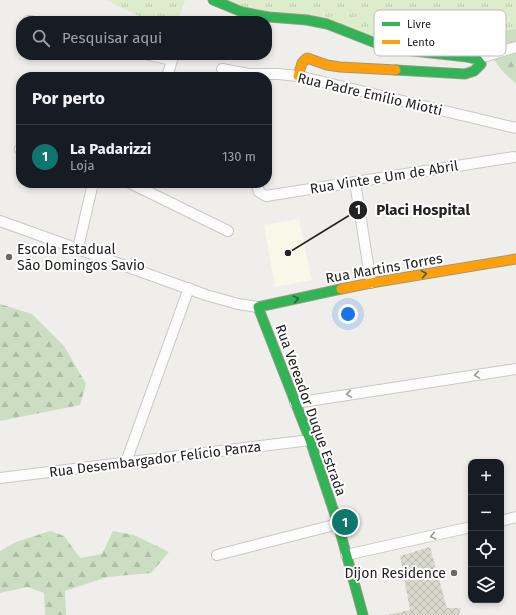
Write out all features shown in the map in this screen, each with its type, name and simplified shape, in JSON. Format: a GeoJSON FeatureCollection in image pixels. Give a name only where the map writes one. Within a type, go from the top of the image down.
{"type":"FeatureCollection","features":[{"type":"Feature","properties":{"kind":"street"},"geometry":{"type":"LineString","coordinates":[[213,0],[242,12],[264,16]]}},
{"type":"Feature","properties":{"kind":"street"},"geometry":{"type":"LineString","coordinates":[[272,17],[307,20],[328,24],[374,42]]}},
{"type":"Feature","properties":{"kind":"street"},"geometry":{"type":"LineString","coordinates":[[506,50],[516,47]]}},
{"type":"Feature","properties":{"kind":"street"},"geometry":{"type":"LineString","coordinates":[[458,56],[477,59],[487,56]]}},
{"type":"Feature","properties":{"kind":"street"},"geometry":{"type":"LineString","coordinates":[[298,76],[303,60],[307,58],[327,65],[353,69],[465,74],[474,72],[478,68],[481,64],[477,59]]}},
{"type":"Feature","properties":{"kind":"street"},"geometry":{"type":"LineString","coordinates":[[168,72],[172,60]]}},
{"type":"Feature","properties":{"kind":"street","name":"Rua Padre Emílio Miotti"},"geometry":{"type":"LineString","coordinates":[[222,69],[238,72]]}},
{"type":"Feature","properties":{"kind":"street","name":"Rua Padre Emílio Miotti"},"geometry":{"type":"LineString","coordinates":[[272,74],[298,76],[516,128]]}},
{"type":"Feature","properties":{"kind":"street","name":"Rua Vinte e Um de Abril"},"geometry":{"type":"LineString","coordinates":[[258,188],[259,192],[266,196],[514,157]]}},
{"type":"Feature","properties":{"kind":"street"},"geometry":{"type":"LineString","coordinates":[[355,182],[371,283]]}},
{"type":"Feature","properties":{"kind":"street"},"geometry":{"type":"LineString","coordinates":[[78,248],[92,188]]}},
{"type":"Feature","properties":{"kind":"street"},"geometry":{"type":"LineString","coordinates":[[140,188],[228,231]]}},
{"type":"Feature","properties":{"kind":"street"},"geometry":{"type":"LineString","coordinates":[[0,221],[225,301],[258,306]]}},
{"type":"Feature","properties":{"kind":"street","name":"Rua Martins Torres"},"geometry":{"type":"LineString","coordinates":[[258,306],[371,283],[516,259]]}},
{"type":"Feature","properties":{"kind":"street"},"geometry":{"type":"LineString","coordinates":[[126,462],[188,288]]}},
{"type":"Feature","properties":{"kind":"street","name":"Rua Vereador Duque Estrada"},"geometry":{"type":"LineString","coordinates":[[258,306],[310,440],[338,524],[363,615]]}},
{"type":"Feature","properties":{"kind":"street"},"geometry":{"type":"LineString","coordinates":[[295,403],[516,369]]}},
{"type":"Feature","properties":{"kind":"street","name":"Rua Desembargador Felício Panza"},"geometry":{"type":"LineString","coordinates":[[0,478],[310,440]]}},
{"type":"Feature","properties":{"kind":"street"},"geometry":{"type":"LineString","coordinates":[[504,520],[516,517]]}},
{"type":"Feature","properties":{"kind":"street"},"geometry":{"type":"LineString","coordinates":[[217,555],[338,524]]}},
{"type":"Feature","properties":{"kind":"street"},"geometry":{"type":"LineString","coordinates":[[346,555],[468,528]]}},
{"type":"Feature","properties":{"kind":"shaded area"},"geometry":{"type":"Polygon","coordinates":[[[299,219],[312,280],[275,287],[264,225],[299,219]]]}},
{"type":"Feature","properties":{"kind":"shaded area"},"geometry":{"type":"Polygon","coordinates":[[[430,547],[447,608],[461,608],[459,615],[387,615],[410,610],[400,556],[430,547]]]}},
{"type":"Feature","properties":{"kind":"green space"},"geometry":{"type":"Polygon","coordinates":[[[107,0],[185,0],[180,16],[139,16],[107,0]]]}},
{"type":"Feature","properties":{"kind":"green space"},"geometry":{"type":"Polygon","coordinates":[[[213,0],[516,0],[516,29],[506,31],[506,10],[374,10],[374,36],[213,0]]]}},
{"type":"Feature","properties":{"kind":"green space"},"geometry":{"type":"Polygon","coordinates":[[[516,29],[516,83],[506,75],[493,56],[506,56],[506,31],[516,29]]]}},
{"type":"Feature","properties":{"kind":"green space"},"geometry":{"type":"Polygon","coordinates":[[[0,304],[32,314],[64,346],[86,384],[80,405],[0,421],[0,304]]]}},
{"type":"Feature","properties":{"kind":"green space"},"geometry":{"type":"Polygon","coordinates":[[[50,531],[64,536],[80,558],[102,554],[113,531],[134,535],[169,552],[151,573],[107,577],[65,591],[66,615],[45,615],[44,593],[27,587],[0,593],[0,551],[16,542],[50,531]]]}},
{"type":"Feature","properties":{"kind":"traffic: fast"},"geometry":{"type":"LineString","coordinates":[[213,0],[242,12],[264,16]]}},
{"type":"Feature","properties":{"kind":"traffic: fast"},"geometry":{"type":"LineString","coordinates":[[272,17],[307,20],[327,24],[374,42]]}},
{"type":"Feature","properties":{"kind":"traffic: fast"},"geometry":{"type":"LineString","coordinates":[[396,70],[465,74],[474,71],[481,64],[477,59],[458,56]]}},
{"type":"Feature","properties":{"kind":"traffic: fast"},"geometry":{"type":"LineString","coordinates":[[341,289],[258,307],[310,440],[338,524],[363,615]]}},
{"type":"Feature","properties":{"kind":"traffic: slow"},"geometry":{"type":"LineString","coordinates":[[298,76],[302,63],[307,58],[327,65],[340,67],[396,70]]}},
{"type":"Feature","properties":{"kind":"traffic: slow"},"geometry":{"type":"LineString","coordinates":[[341,289],[516,259]]}},
{"type":"Feature","properties":{"kind":"place","name":"Placi Hospital"},"geometry":{"type":"Point","coordinates":[288,253]}},
{"type":"Feature","properties":{"kind":"place","name":"Escola Estadual São Domingos Savio"},"geometry":{"type":"Point","coordinates":[9,257]}},
{"type":"Feature","properties":{"kind":"place","name":"La Padarizzi"},"geometry":{"type":"Point","coordinates":[345,522]}},
{"type":"Feature","properties":{"kind":"place","name":"Dijon Residence"},"geometry":{"type":"Point","coordinates":[454,573]}}]}
